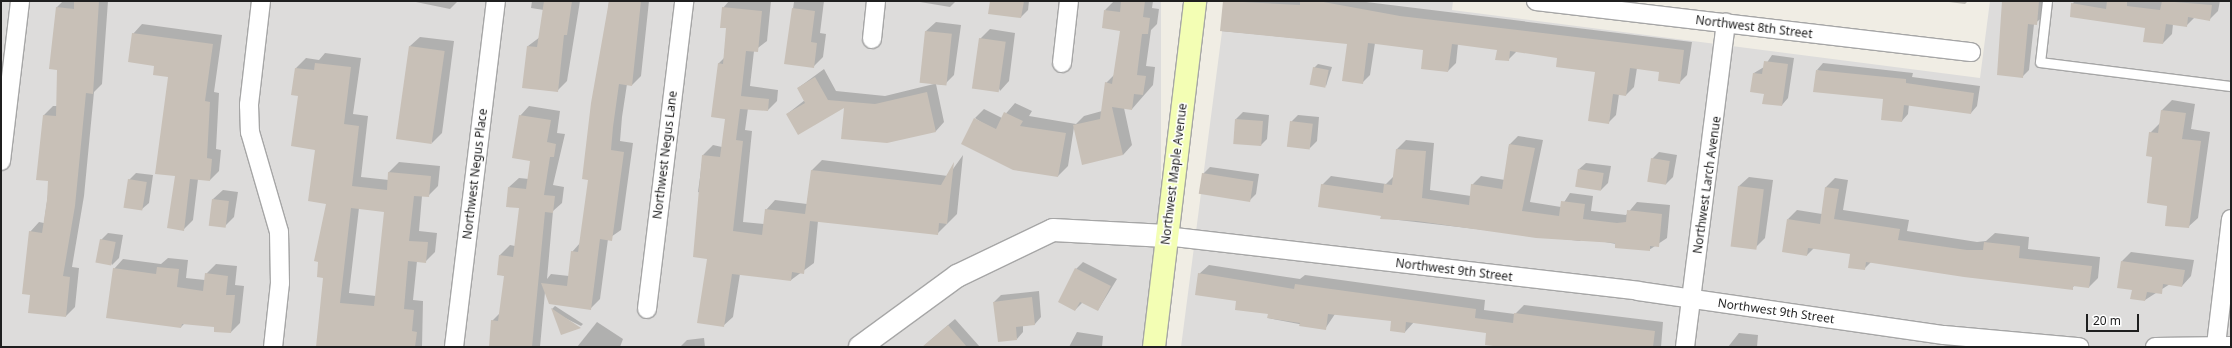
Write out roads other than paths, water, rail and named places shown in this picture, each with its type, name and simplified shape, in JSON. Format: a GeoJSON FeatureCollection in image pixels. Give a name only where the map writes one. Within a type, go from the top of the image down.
{"type":"FeatureCollection","features":[{"type":"Feature","properties":{"kind":"main road","name":"Northwest Maple Avenue"},"geometry":{"type":"LineString","coordinates":[[1154,347],[1195,1]]}},
{"type":"Feature","properties":{"kind":"street"},"geometry":{"type":"LineString","coordinates":[[1,161],[20,1]]}},
{"type":"Feature","properties":{"kind":"street"},"geometry":{"type":"LineString","coordinates":[[261,1],[249,112],[250,132],[279,232],[280,282],[273,347]]}},
{"type":"Feature","properties":{"kind":"street","name":"Northwest Negus Place"},"geometry":{"type":"LineString","coordinates":[[454,347],[496,1]]}},
{"type":"Feature","properties":{"kind":"street","name":"Northwest Negus Lane"},"geometry":{"type":"LineString","coordinates":[[647,309],[684,1]]}},
{"type":"Feature","properties":{"kind":"street"},"geometry":{"type":"LineString","coordinates":[[872,40],[876,1]]}},
{"type":"Feature","properties":{"kind":"street"},"geometry":{"type":"LineString","coordinates":[[1062,63],[1069,1]]}},
{"type":"Feature","properties":{"kind":"street","name":"Northwest 8th Street"},"geometry":{"type":"LineString","coordinates":[[1536,1],[1971,52]]}},
{"type":"Feature","properties":{"kind":"street","name":"Northwest Larch Avenue"},"geometry":{"type":"LineString","coordinates":[[1685,347],[1726,23]]}},
{"type":"Feature","properties":{"kind":"street"},"geometry":{"type":"LineString","coordinates":[[2155,347],[2224,346],[2231,219]]}},
{"type":"Feature","properties":{"kind":"street","name":"Northwest 9th Street"},"geometry":{"type":"LineString","coordinates":[[860,347],[956,276],[1053,230],[1166,236],[1692,299],[1944,335],[2079,347]]}},
{"type":"Feature","properties":{"kind":"lane"},"geometry":{"type":"LineString","coordinates":[[2047,1],[2040,62],[2231,86]]}}]}
